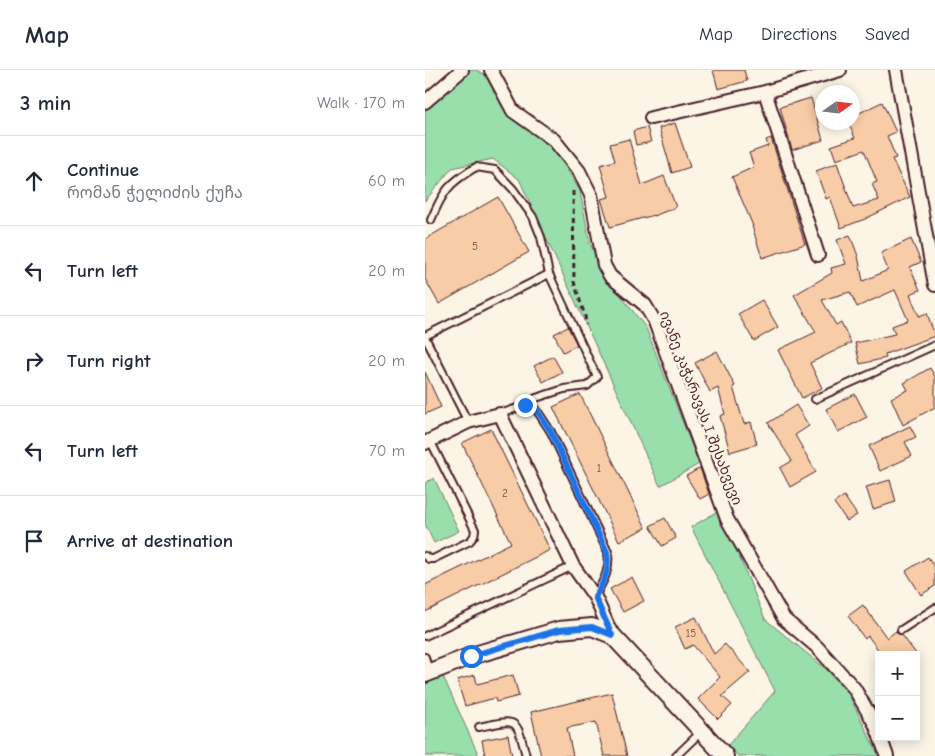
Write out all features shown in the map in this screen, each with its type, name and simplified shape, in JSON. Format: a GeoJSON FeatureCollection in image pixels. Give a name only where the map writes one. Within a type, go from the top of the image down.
{"type":"FeatureCollection","features":[{"type":"Feature","properties":{"kind":"street"},"geometry":{"type":"LineString","coordinates":[[425,102],[462,70]]}},
{"type":"Feature","properties":{"kind":"street","name":"ივანე კაჭარავას I შესახვევი"},"geometry":{"type":"LineString","coordinates":[[491,70],[513,111],[554,140],[579,171],[591,195],[604,265],[610,276],[645,306],[655,322],[727,519],[784,619],[817,647],[854,688],[875,724]]}},
{"type":"Feature","properties":{"kind":"street"},"geometry":{"type":"LineString","coordinates":[[651,118],[765,92],[840,70]]}},
{"type":"Feature","properties":{"kind":"street"},"geometry":{"type":"LineString","coordinates":[[896,70],[935,286]]}},
{"type":"Feature","properties":{"kind":"street"},"geometry":{"type":"LineString","coordinates":[[765,92],[818,255]]}},
{"type":"Feature","properties":{"kind":"street"},"geometry":{"type":"LineString","coordinates":[[428,441],[468,422],[500,414],[573,566],[595,597],[612,635],[725,756]]}},
{"type":"Feature","properties":{"kind":"street"},"geometry":{"type":"LineString","coordinates":[[427,668],[559,630],[592,627],[612,635]]}},
{"type":"Feature","properties":{"kind":"street"},"geometry":{"type":"LineString","coordinates":[[881,741],[887,756]]}},
{"type":"Feature","properties":{"kind":"lane"},"geometry":{"type":"LineString","coordinates":[[431,220],[441,197],[458,178],[476,167],[495,170],[513,189],[533,217],[541,237],[549,274],[597,377],[587,386],[564,388],[500,414]]}},
{"type":"Feature","properties":{"kind":"lane"},"geometry":{"type":"LineString","coordinates":[[468,422],[425,337],[549,274]]}},
{"type":"Feature","properties":{"kind":"lane"},"geometry":{"type":"LineString","coordinates":[[815,399],[935,345]]}},
{"type":"Feature","properties":{"kind":"lane"},"geometry":{"type":"LineString","coordinates":[[525,405],[536,409],[551,432],[607,552],[609,564],[605,578],[595,597]]}},
{"type":"Feature","properties":{"kind":"lane"},"geometry":{"type":"LineString","coordinates":[[425,556],[433,559],[470,541],[474,536],[475,530],[428,441]]}},
{"type":"Feature","properties":{"kind":"lane"},"geometry":{"type":"LineString","coordinates":[[425,636],[573,566]]}},
{"type":"Feature","properties":{"kind":"lane"},"geometry":{"type":"LineString","coordinates":[[901,630],[935,608]]}},
{"type":"Feature","properties":{"kind":"lane"},"geometry":{"type":"LineString","coordinates":[[479,727],[508,721],[515,724],[519,730],[526,756]]}},
{"type":"Feature","properties":{"kind":"lane"},"geometry":{"type":"LineString","coordinates":[[676,756],[702,731]]}},
{"type":"Feature","properties":{"kind":"path"},"geometry":{"type":"LineString","coordinates":[[579,171],[573,188],[574,282],[585,316],[586,326]]}},
{"type":"Feature","properties":{"kind":"green space"},"geometry":{"type":"Polygon","coordinates":[[[469,70],[476,70],[486,75],[510,117],[552,144],[580,191],[590,243],[602,271],[646,328],[699,464],[660,486],[519,179],[493,159],[452,168],[425,201],[425,110],[469,70]]]}},
{"type":"Feature","properties":{"kind":"green space"},"geometry":{"type":"Polygon","coordinates":[[[434,478],[459,531],[434,543],[425,524],[425,483],[434,478]]]}},
{"type":"Feature","properties":{"kind":"green space"},"geometry":{"type":"Polygon","coordinates":[[[720,510],[765,619],[843,683],[879,756],[738,756],[728,745],[775,691],[691,527],[720,510]]]}},
{"type":"Feature","properties":{"kind":"green space"},"geometry":{"type":"Polygon","coordinates":[[[442,674],[479,756],[425,756],[425,682],[442,674]]]}},
{"type":"Feature","properties":{"kind":"building"},"geometry":{"type":"Polygon","coordinates":[[[713,70],[744,70],[747,81],[718,89],[713,70]]]}},
{"type":"Feature","properties":{"kind":"building"},"geometry":{"type":"Polygon","coordinates":[[[811,98],[815,112],[815,130],[820,130],[823,140],[792,150],[780,107],[811,98]]]}},
{"type":"Feature","properties":{"kind":"building"},"geometry":{"type":"Polygon","coordinates":[[[882,102],[896,132],[887,136],[896,158],[892,159],[910,197],[865,219],[841,228],[830,197],[826,199],[816,171],[837,163],[853,208],[879,200],[872,184],[877,182],[864,150],[836,160],[831,146],[855,138],[852,130],[860,130],[860,113],[882,102]]]}},
{"type":"Feature","properties":{"kind":"building"},"geometry":{"type":"Polygon","coordinates":[[[675,123],[690,167],[672,173],[659,128],[675,123]]]}},
{"type":"Feature","properties":{"kind":"building"},"geometry":{"type":"Polygon","coordinates":[[[647,127],[651,142],[636,145],[633,131],[647,127]]]}},
{"type":"Feature","properties":{"kind":"building"},"geometry":{"type":"Polygon","coordinates":[[[771,138],[805,244],[762,258],[753,226],[732,177],[754,167],[749,153],[768,146],[766,140],[771,138]]]}},
{"type":"Feature","properties":{"kind":"building"},"geometry":{"type":"Polygon","coordinates":[[[629,139],[642,185],[664,176],[676,207],[654,216],[610,227],[601,199],[609,197],[600,165],[615,161],[610,144],[629,139]]]}},
{"type":"Feature","properties":{"kind":"building"},"geometry":{"type":"Polygon","coordinates":[[[498,197],[529,252],[439,304],[425,279],[425,239],[498,197]]]}},
{"type":"Feature","properties":{"kind":"building"},"geometry":{"type":"Polygon","coordinates":[[[850,235],[858,256],[863,281],[888,270],[881,253],[911,239],[921,262],[910,267],[920,290],[910,294],[919,316],[927,313],[935,336],[885,354],[886,358],[860,364],[855,343],[895,334],[892,326],[908,320],[895,290],[857,307],[850,292],[822,300],[836,325],[841,322],[851,343],[810,363],[822,388],[802,398],[778,350],[816,332],[794,295],[832,273],[831,268],[846,264],[837,240],[850,235]]]}},
{"type":"Feature","properties":{"kind":"building"},"geometry":{"type":"Polygon","coordinates":[[[762,300],[778,327],[754,341],[738,314],[762,300]]]}},
{"type":"Feature","properties":{"kind":"building"},"geometry":{"type":"Polygon","coordinates":[[[568,327],[577,345],[563,352],[554,334],[568,327]]]}},
{"type":"Feature","properties":{"kind":"building"},"geometry":{"type":"Polygon","coordinates":[[[717,351],[735,386],[733,387],[744,424],[751,422],[757,444],[730,452],[720,416],[725,414],[718,388],[710,392],[695,363],[717,351]]]}},
{"type":"Feature","properties":{"kind":"building"},"geometry":{"type":"Polygon","coordinates":[[[553,356],[562,372],[543,382],[534,366],[553,356]]]}},
{"type":"Feature","properties":{"kind":"building"},"geometry":{"type":"Polygon","coordinates":[[[930,368],[935,377],[935,407],[903,425],[891,398],[908,390],[904,383],[930,368]]]}},
{"type":"Feature","properties":{"kind":"building"},"geometry":{"type":"Polygon","coordinates":[[[425,372],[441,407],[425,414],[425,372]]]}},
{"type":"Feature","properties":{"kind":"building"},"geometry":{"type":"Polygon","coordinates":[[[580,394],[646,528],[619,541],[553,407],[580,394]]]}},
{"type":"Feature","properties":{"kind":"building"},"geometry":{"type":"Polygon","coordinates":[[[855,394],[867,417],[838,432],[826,409],[855,394]]]}},
{"type":"Feature","properties":{"kind":"building"},"geometry":{"type":"Polygon","coordinates":[[[796,405],[809,426],[795,435],[816,472],[790,487],[780,468],[792,461],[768,423],[796,405]]]}},
{"type":"Feature","properties":{"kind":"building"},"geometry":{"type":"Polygon","coordinates":[[[910,426],[916,437],[905,442],[912,456],[880,471],[869,446],[910,426]]]}},
{"type":"Feature","properties":{"kind":"building"},"geometry":{"type":"Polygon","coordinates":[[[491,429],[550,550],[425,612],[425,585],[511,543],[462,443],[491,429]]]}},
{"type":"Feature","properties":{"kind":"building"},"geometry":{"type":"Polygon","coordinates":[[[700,468],[709,494],[700,499],[686,476],[700,468]]]}},
{"type":"Feature","properties":{"kind":"building"},"geometry":{"type":"Polygon","coordinates":[[[890,480],[896,502],[873,509],[866,487],[890,480]]]}},
{"type":"Feature","properties":{"kind":"building"},"geometry":{"type":"Polygon","coordinates":[[[844,496],[857,515],[847,521],[834,503],[844,496]]]}},
{"type":"Feature","properties":{"kind":"building"},"geometry":{"type":"Polygon","coordinates":[[[665,518],[676,538],[662,546],[650,526],[665,518]]]}},
{"type":"Feature","properties":{"kind":"building"},"geometry":{"type":"Polygon","coordinates":[[[928,557],[935,568],[935,586],[921,595],[906,571],[928,557]]]}},
{"type":"Feature","properties":{"kind":"building"},"geometry":{"type":"Polygon","coordinates":[[[632,577],[644,601],[623,612],[610,589],[632,577]]]}},
{"type":"Feature","properties":{"kind":"building"},"geometry":{"type":"Polygon","coordinates":[[[863,605],[887,638],[896,631],[902,635],[914,651],[879,651],[868,636],[865,639],[848,616],[863,605]]]}},
{"type":"Feature","properties":{"kind":"building"},"geometry":{"type":"Polygon","coordinates":[[[696,617],[714,654],[725,644],[750,672],[722,696],[732,705],[718,719],[698,699],[720,677],[693,645],[685,649],[675,627],[696,617]]]}},
{"type":"Feature","properties":{"kind":"building"},"geometry":{"type":"Polygon","coordinates":[[[475,675],[477,684],[513,675],[519,696],[496,702],[495,698],[465,706],[457,680],[475,675]]]}},
{"type":"Feature","properties":{"kind":"building"},"geometry":{"type":"Polygon","coordinates":[[[612,693],[627,756],[604,756],[596,722],[567,728],[573,756],[541,756],[531,712],[612,693]]]}},
{"type":"Feature","properties":{"kind":"building"},"geometry":{"type":"Polygon","coordinates":[[[508,735],[512,756],[485,756],[482,740],[508,735]]]}},
{"type":"Feature","properties":{"kind":"route"},"geometry":{"type":"LineString","coordinates":[[471,656],[559,630],[592,627],[612,635],[595,597],[605,578],[609,564],[607,552],[551,432],[536,409],[525,405]]}}]}
